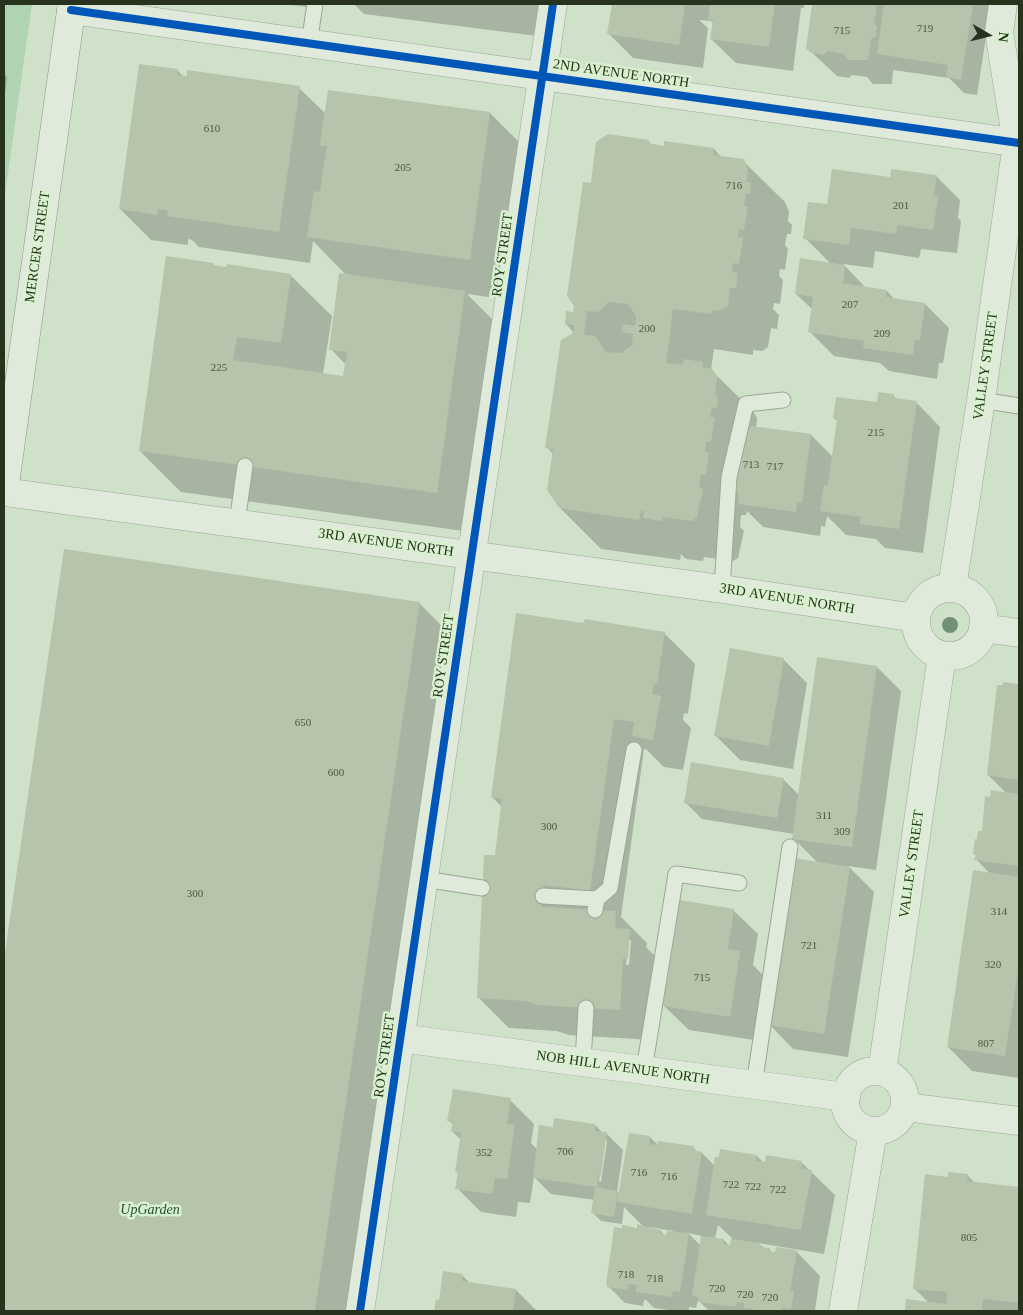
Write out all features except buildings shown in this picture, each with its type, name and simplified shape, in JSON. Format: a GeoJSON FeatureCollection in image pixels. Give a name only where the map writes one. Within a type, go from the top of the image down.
{"type":"FeatureCollection","features":[{"type":"Feature","properties":{"kind":"street","name":"ROY STREET"},"geometry":{"type":"LineString","coordinates":[[360,1311],[553,4]]}},
{"type":"Feature","properties":{"kind":"street","name":"VALLEY STREET"},"geometry":{"type":"LineString","coordinates":[[952,588],[1018,141],[999,32],[1003,4]]}},
{"type":"Feature","properties":{"kind":"street","name":"2ND AVENUE NORTH"},"geometry":{"type":"LineString","coordinates":[[72,7],[310,44],[1018,141]]}},
{"type":"Feature","properties":{"kind":"street","name":"MERCER STREET"},"geometry":{"type":"LineString","coordinates":[[4,491],[72,7]]}},
{"type":"Feature","properties":{"kind":"street","name":"3RD AVENUE NORTH"},"geometry":{"type":"LineString","coordinates":[[4,491],[722,589],[916,618]]}},
{"type":"Feature","properties":{"kind":"street"},"geometry":{"type":"LineString","coordinates":[[952,588],[969,595],[977,602],[982,613],[983,628],[981,636],[974,645],[965,652],[954,656],[942,655],[932,651],[923,644],[915,624],[922,603],[929,595],[938,590],[952,588]]}},
{"type":"Feature","properties":{"kind":"street"},"geometry":{"type":"LineString","coordinates":[[983,628],[1019,633]]}},
{"type":"Feature","properties":{"kind":"street","name":"VALLEY STREET"},"geometry":{"type":"LineString","coordinates":[[882,1072],[942,655]]}},
{"type":"Feature","properties":{"kind":"street","name":"NOB HILL AVENUE NORTH"},"geometry":{"type":"LineString","coordinates":[[400,1038],[846,1097]]}},
{"type":"Feature","properties":{"kind":"street"},"geometry":{"type":"LineString","coordinates":[[866,1072],[882,1072],[893,1077],[900,1084],[904,1093],[905,1107],[897,1122],[889,1128],[873,1131],[860,1127],[852,1120],[847,1112],[846,1097],[851,1084],[857,1077],[866,1072]]}},
{"type":"Feature","properties":{"kind":"street"},"geometry":{"type":"LineString","coordinates":[[905,1107],[1019,1121]]}},
{"type":"Feature","properties":{"kind":"street"},"geometry":{"type":"LineString","coordinates":[[843,1311],[873,1131]]}},
{"type":"Feature","properties":{"kind":"lane"},"geometry":{"type":"LineString","coordinates":[[310,44],[316,4]]}},
{"type":"Feature","properties":{"kind":"lane"},"geometry":{"type":"LineString","coordinates":[[722,589],[729,477],[746,404],[783,400]]}},
{"type":"Feature","properties":{"kind":"lane"},"geometry":{"type":"LineString","coordinates":[[981,400],[1019,406]]}},
{"type":"Feature","properties":{"kind":"lane"},"geometry":{"type":"LineString","coordinates":[[237,523],[244,466]]}},
{"type":"Feature","properties":{"kind":"lane"},"geometry":{"type":"LineString","coordinates":[[542,896],[596,904],[610,888],[634,750]]}},
{"type":"Feature","properties":{"kind":"lane"},"geometry":{"type":"LineString","coordinates":[[754,1085],[790,847]]}},
{"type":"Feature","properties":{"kind":"lane"},"geometry":{"type":"LineString","coordinates":[[644,1070],[676,874],[739,883]]}},
{"type":"Feature","properties":{"kind":"lane"},"geometry":{"type":"LineString","coordinates":[[424,879],[482,888]]}},
{"type":"Feature","properties":{"kind":"lane"},"geometry":{"type":"LineString","coordinates":[[582,1062],[586,1008]]}},
{"type":"Feature","properties":{"kind":"green space"},"geometry":{"type":"Polygon","coordinates":[[[4,4],[32,4],[4,201],[4,4]]]}},
{"type":"Feature","properties":{"kind":"cycle path"},"geometry":{"type":"LineString","coordinates":[[360,1311],[553,4]]}},
{"type":"Feature","properties":{"kind":"cycle path"},"geometry":{"type":"LineString","coordinates":[[71,10],[1019,143]]}},
{"type":"Feature","properties":{"kind":"park label","name":"UpGarden"},"geometry":{"type":"Point","coordinates":[150,1210]}}]}
